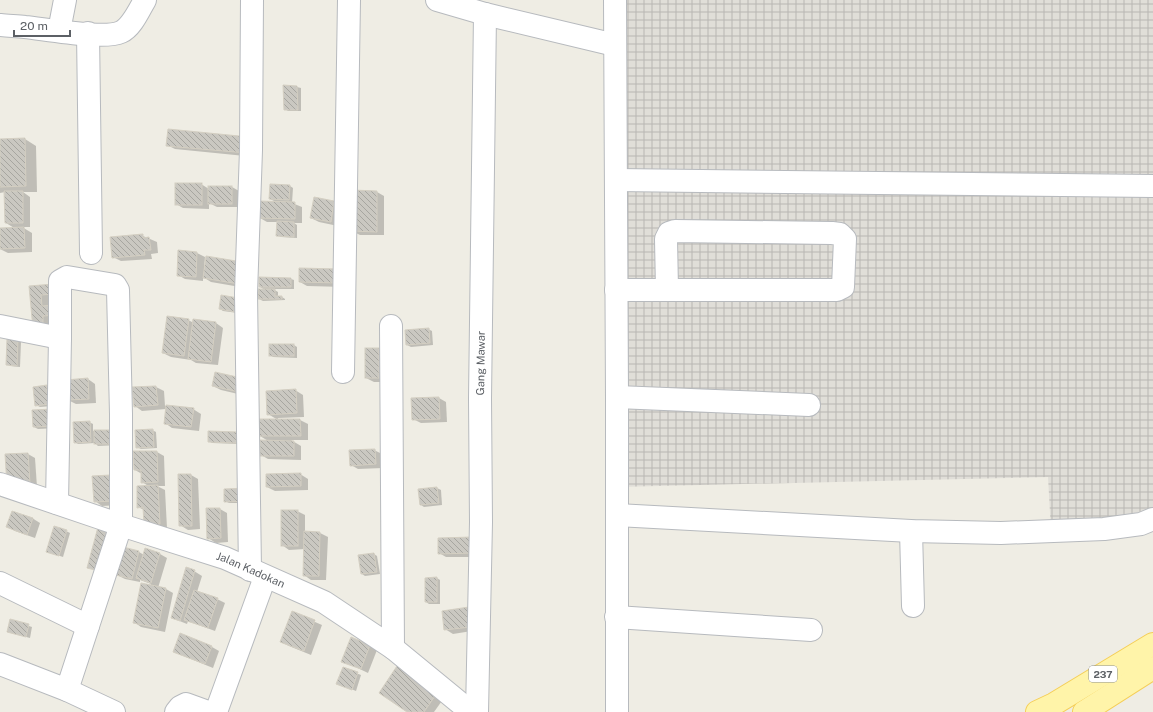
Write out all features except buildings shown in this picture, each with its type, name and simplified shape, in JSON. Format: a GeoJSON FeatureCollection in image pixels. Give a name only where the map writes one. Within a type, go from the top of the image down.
{"type":"FeatureCollection","features":[{"type":"Feature","properties":{"kind":"main road","name":"237"},"geometry":{"type":"LineString","coordinates":[[1050,709],[1153,644]]}},
{"type":"Feature","properties":{"kind":"main road","name":"237"},"geometry":{"type":"LineString","coordinates":[[1084,712],[1153,668]]}},
{"type":"Feature","properties":{"kind":"street"},"geometry":{"type":"LineString","coordinates":[[59,31],[65,0]]}},
{"type":"Feature","properties":{"kind":"street"},"geometry":{"type":"LineString","coordinates":[[0,25],[108,35],[121,32],[131,22],[145,0]]}},
{"type":"Feature","properties":{"kind":"street"},"geometry":{"type":"LineString","coordinates":[[216,712],[258,573],[246,293],[251,150],[252,0]]}},
{"type":"Feature","properties":{"kind":"street"},"geometry":{"type":"LineString","coordinates":[[343,372],[349,0]]}},
{"type":"Feature","properties":{"kind":"street"},"geometry":{"type":"LineString","coordinates":[[437,0],[486,14],[615,45]]}},
{"type":"Feature","properties":{"kind":"street"},"geometry":{"type":"LineString","coordinates":[[615,0],[617,712]]}},
{"type":"Feature","properties":{"kind":"street","name":"Gang Mawar"},"geometry":{"type":"LineString","coordinates":[[477,712],[481,522],[480,399],[486,14]]}},
{"type":"Feature","properties":{"kind":"street"},"geometry":{"type":"LineString","coordinates":[[88,33],[91,253]]}},
{"type":"Feature","properties":{"kind":"street"},"geometry":{"type":"LineString","coordinates":[[616,180],[1153,186]]}},
{"type":"Feature","properties":{"kind":"street"},"geometry":{"type":"LineString","coordinates":[[616,290],[838,290],[843,287],[845,239],[840,234],[832,233],[676,231],[669,233],[666,239],[667,289]]}},
{"type":"Feature","properties":{"kind":"street"},"geometry":{"type":"LineString","coordinates":[[57,503],[60,281],[67,277],[115,285],[118,290],[121,525],[67,690]]}},
{"type":"Feature","properties":{"kind":"street"},"geometry":{"type":"LineString","coordinates":[[0,326],[60,338]]}},
{"type":"Feature","properties":{"kind":"street"},"geometry":{"type":"LineString","coordinates":[[391,326],[393,648]]}},
{"type":"Feature","properties":{"kind":"street"},"geometry":{"type":"LineString","coordinates":[[617,397],[809,405]]}},
{"type":"Feature","properties":{"kind":"street","name":"Jalan Kadokan"},"geometry":{"type":"LineString","coordinates":[[4,492],[57,503],[225,558],[324,602],[393,648],[471,712]]}},
{"type":"Feature","properties":{"kind":"street"},"geometry":{"type":"LineString","coordinates":[[617,515],[910,531],[1001,533],[1104,529],[1141,524],[1153,519]]}},
{"type":"Feature","properties":{"kind":"street"},"geometry":{"type":"LineString","coordinates":[[910,531],[913,606]]}},
{"type":"Feature","properties":{"kind":"street"},"geometry":{"type":"LineString","coordinates":[[0,583],[88,626]]}},
{"type":"Feature","properties":{"kind":"street"},"geometry":{"type":"LineString","coordinates":[[616,617],[811,630]]}},
{"type":"Feature","properties":{"kind":"street"},"geometry":{"type":"LineString","coordinates":[[0,664],[67,690],[114,712]]}},
{"type":"Feature","properties":{"kind":"street"},"geometry":{"type":"LineString","coordinates":[[176,712],[180,707],[186,704],[208,712]]}},
{"type":"Feature","properties":{"kind":"shaded area"},"geometry":{"type":"Polygon","coordinates":[[[615,0],[1153,0],[1153,509],[1051,531],[1048,477],[617,487],[615,0]]]}}]}
